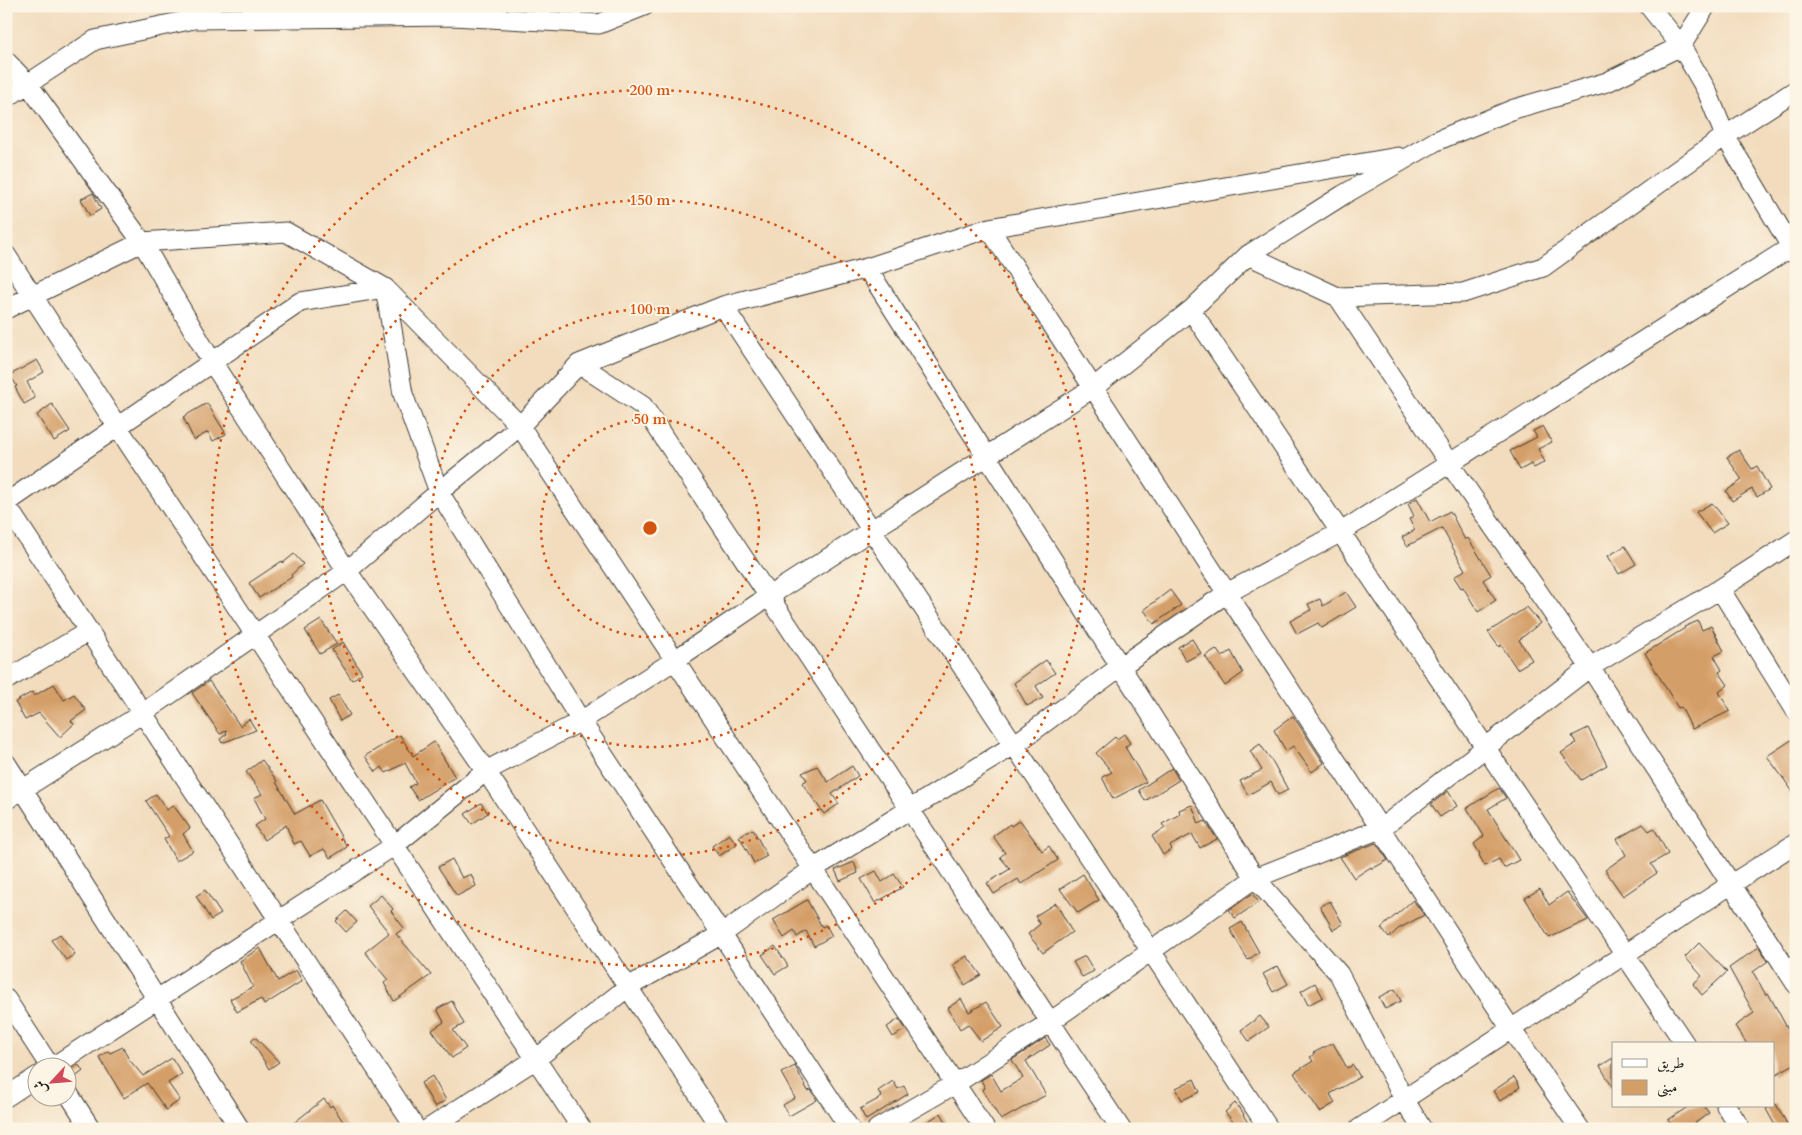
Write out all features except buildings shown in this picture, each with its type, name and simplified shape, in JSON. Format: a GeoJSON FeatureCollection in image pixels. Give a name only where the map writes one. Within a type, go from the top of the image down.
{"type":"FeatureCollection","features":[{"type":"Feature","properties":{"kind":"street"},"geometry":{"type":"LineString","coordinates":[[6,98],[95,40],[194,19],[453,16],[599,24],[644,6]]}},
{"type":"Feature","properties":{"kind":"street"},"geometry":{"type":"LineString","coordinates":[[428,1129],[536,1059],[628,987],[722,934],[813,869],[909,808],[1014,745],[1121,666],[1227,593],[1341,532],[1794,249],[1725,136],[1707,91],[1681,46],[1649,6]]}},
{"type":"Feature","properties":{"kind":"street"},"geometry":{"type":"LineString","coordinates":[[66,1058],[395,845],[486,771],[581,721],[675,660],[768,596],[1093,388],[1191,310],[1248,255],[1343,195],[1436,141],[1514,109],[1607,82],[1681,46],[1706,6]]}},
{"type":"Feature","properties":{"kind":"street"},"geometry":{"type":"LineString","coordinates":[[6,61],[28,84],[142,242],[212,362],[347,571],[486,771],[721,1129]]}},
{"type":"Feature","properties":{"kind":"street"},"geometry":{"type":"LineString","coordinates":[[1248,255],[1338,297],[1464,293],[1543,267],[1725,136],[1796,90]]}},
{"type":"Feature","properties":{"kind":"street"},"geometry":{"type":"LineString","coordinates":[[6,800],[142,713],[347,571],[520,426],[579,364],[723,306],[867,268],[989,228],[1412,155]]}},
{"type":"Feature","properties":{"kind":"street"},"geometry":{"type":"LineString","coordinates":[[989,228],[1511,1029],[1580,1129]]}},
{"type":"Feature","properties":{"kind":"street"},"geometry":{"type":"LineString","coordinates":[[6,309],[142,242],[286,232],[385,288],[520,426],[984,1129]]}},
{"type":"Feature","properties":{"kind":"street"},"geometry":{"type":"LineString","coordinates":[[6,255],[582,1129]]}},
{"type":"Feature","properties":{"kind":"street"},"geometry":{"type":"LineString","coordinates":[[867,268],[1255,878],[1339,974],[1404,1099],[1422,1129]]}},
{"type":"Feature","properties":{"kind":"street"},"geometry":{"type":"LineString","coordinates":[[385,288],[300,302],[6,504],[416,1129]]}},
{"type":"Feature","properties":{"kind":"street"},"geometry":{"type":"LineString","coordinates":[[385,288],[403,394],[439,492],[581,721],[850,1129]]}},
{"type":"Feature","properties":{"kind":"street"},"geometry":{"type":"LineString","coordinates":[[1338,297],[1590,668],[1796,984]]}},
{"type":"Feature","properties":{"kind":"street"},"geometry":{"type":"LineString","coordinates":[[723,306],[1269,1129]]}},
{"type":"Feature","properties":{"kind":"street"},"geometry":{"type":"LineString","coordinates":[[1191,310],[1684,1042]]}},
{"type":"Feature","properties":{"kind":"street"},"geometry":{"type":"LineString","coordinates":[[579,364],[643,406],[1121,1129]]}},
{"type":"Feature","properties":{"kind":"street"},"geometry":{"type":"LineString","coordinates":[[876,1129],[954,1084],[1050,1022],[1255,878],[1380,829],[1485,746],[1590,668],[1720,589],[1796,540]]}},
{"type":"Feature","properties":{"kind":"street"},"geometry":{"type":"LineString","coordinates":[[1720,589],[1796,711]]}},
{"type":"Feature","properties":{"kind":"street"},"geometry":{"type":"LineString","coordinates":[[6,680],[89,631]]}},
{"type":"Feature","properties":{"kind":"street"},"geometry":{"type":"LineString","coordinates":[[6,763],[240,1129]]}},
{"type":"Feature","properties":{"kind":"street"},"geometry":{"type":"LineString","coordinates":[[1359,1129],[1730,884],[1796,843]]}},
{"type":"Feature","properties":{"kind":"street"},"geometry":{"type":"LineString","coordinates":[[6,999],[44,1058]]}},
{"type":"Feature","properties":{"kind":"street"},"geometry":{"type":"LineString","coordinates":[[6,1097],[28,1083]]}},
{"type":"Feature","properties":{"kind":"street"},"geometry":{"type":"LineString","coordinates":[[78,1108],[91,1129]]}},
{"type":"Feature","properties":{"kind":"street"},"geometry":{"type":"LineString","coordinates":[[1727,1108],[1741,1129]]}}]}
